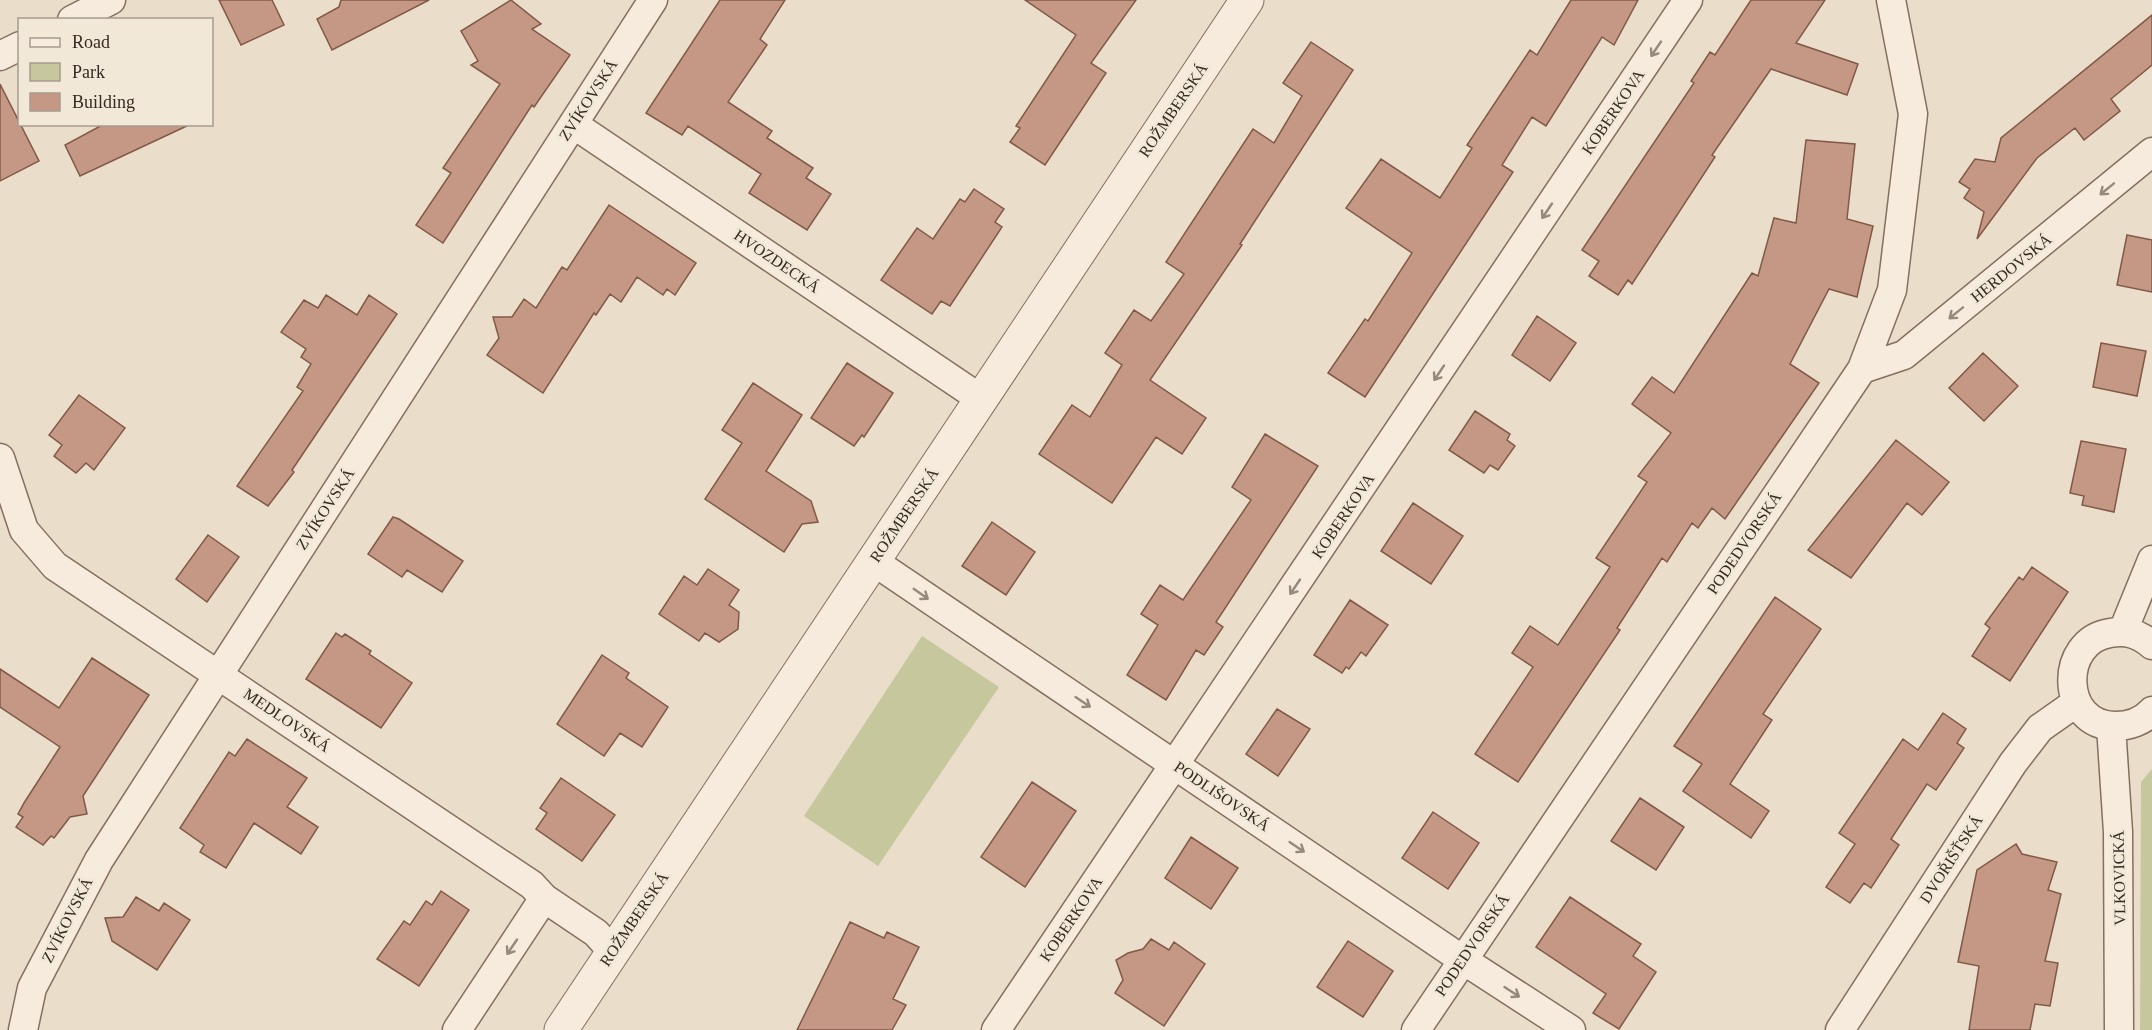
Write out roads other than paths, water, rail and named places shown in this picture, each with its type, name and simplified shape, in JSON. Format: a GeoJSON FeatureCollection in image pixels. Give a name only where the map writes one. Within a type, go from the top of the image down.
{"type":"FeatureCollection","features":[{"type":"Feature","properties":{"kind":"street"},"geometry":{"type":"LineString","coordinates":[[76,18],[111,0]]}},
{"type":"Feature","properties":{"kind":"street","name":"ZVÍKOVSKÁ"},"geometry":{"type":"LineString","coordinates":[[23,1030],[32,988],[92,872],[653,0]]}},
{"type":"Feature","properties":{"kind":"street","name":"ROŽMBERSKÁ"},"geometry":{"type":"LineString","coordinates":[[561,1030],[1247,0]]}},
{"type":"Feature","properties":{"kind":"street","name":"KOBERKOVA"},"geometry":{"type":"LineString","coordinates":[[996,1030],[1688,0]]}},
{"type":"Feature","properties":{"kind":"street","name":"PODEDVORSKÁ"},"geometry":{"type":"LineString","coordinates":[[1416,1030],[1862,369],[1892,290],[1913,114],[1891,0]]}},
{"type":"Feature","properties":{"kind":"street"},"geometry":{"type":"LineString","coordinates":[[0,56],[18,47]]}},
{"type":"Feature","properties":{"kind":"street","name":"HVOZDECKÁ"},"geometry":{"type":"LineString","coordinates":[[573,124],[981,399]]}},
{"type":"Feature","properties":{"kind":"street","name":"HERDOVSKÁ"},"geometry":{"type":"LineString","coordinates":[[1862,369],[1904,355],[2152,152]]}},
{"type":"Feature","properties":{"kind":"street","name":"MEDLOVSKÁ"},"geometry":{"type":"LineString","coordinates":[[0,458],[24,530],[55,566],[532,885],[544,898],[596,933],[613,952]]}},
{"type":"Feature","properties":{"kind":"street"},"geometry":{"type":"LineString","coordinates":[[2123,631],[2152,560]]}},
{"type":"Feature","properties":{"kind":"street","name":"PODLIŠOVSKÁ"},"geometry":{"type":"LineString","coordinates":[[873,561],[1463,960],[1571,1030]]}},
{"type":"Feature","properties":{"kind":"street"},"geometry":{"type":"LineString","coordinates":[[2152,645],[2143,637],[2123,631],[2099,634],[2082,648],[2072,666],[2071,684],[2077,702],[2086,714],[2111,726],[2127,725],[2147,717],[2152,711]]}},
{"type":"Feature","properties":{"kind":"street","name":"DVOŘIŠŤSKÁ"},"geometry":{"type":"LineString","coordinates":[[1840,1030],[2013,763],[2040,728],[2077,702]]}},
{"type":"Feature","properties":{"kind":"street","name":"VLKOVICKÁ"},"geometry":{"type":"LineString","coordinates":[[2111,726],[2118,832],[2119,1030]]}},
{"type":"Feature","properties":{"kind":"street"},"geometry":{"type":"LineString","coordinates":[[457,1030],[544,898]]}}]}
